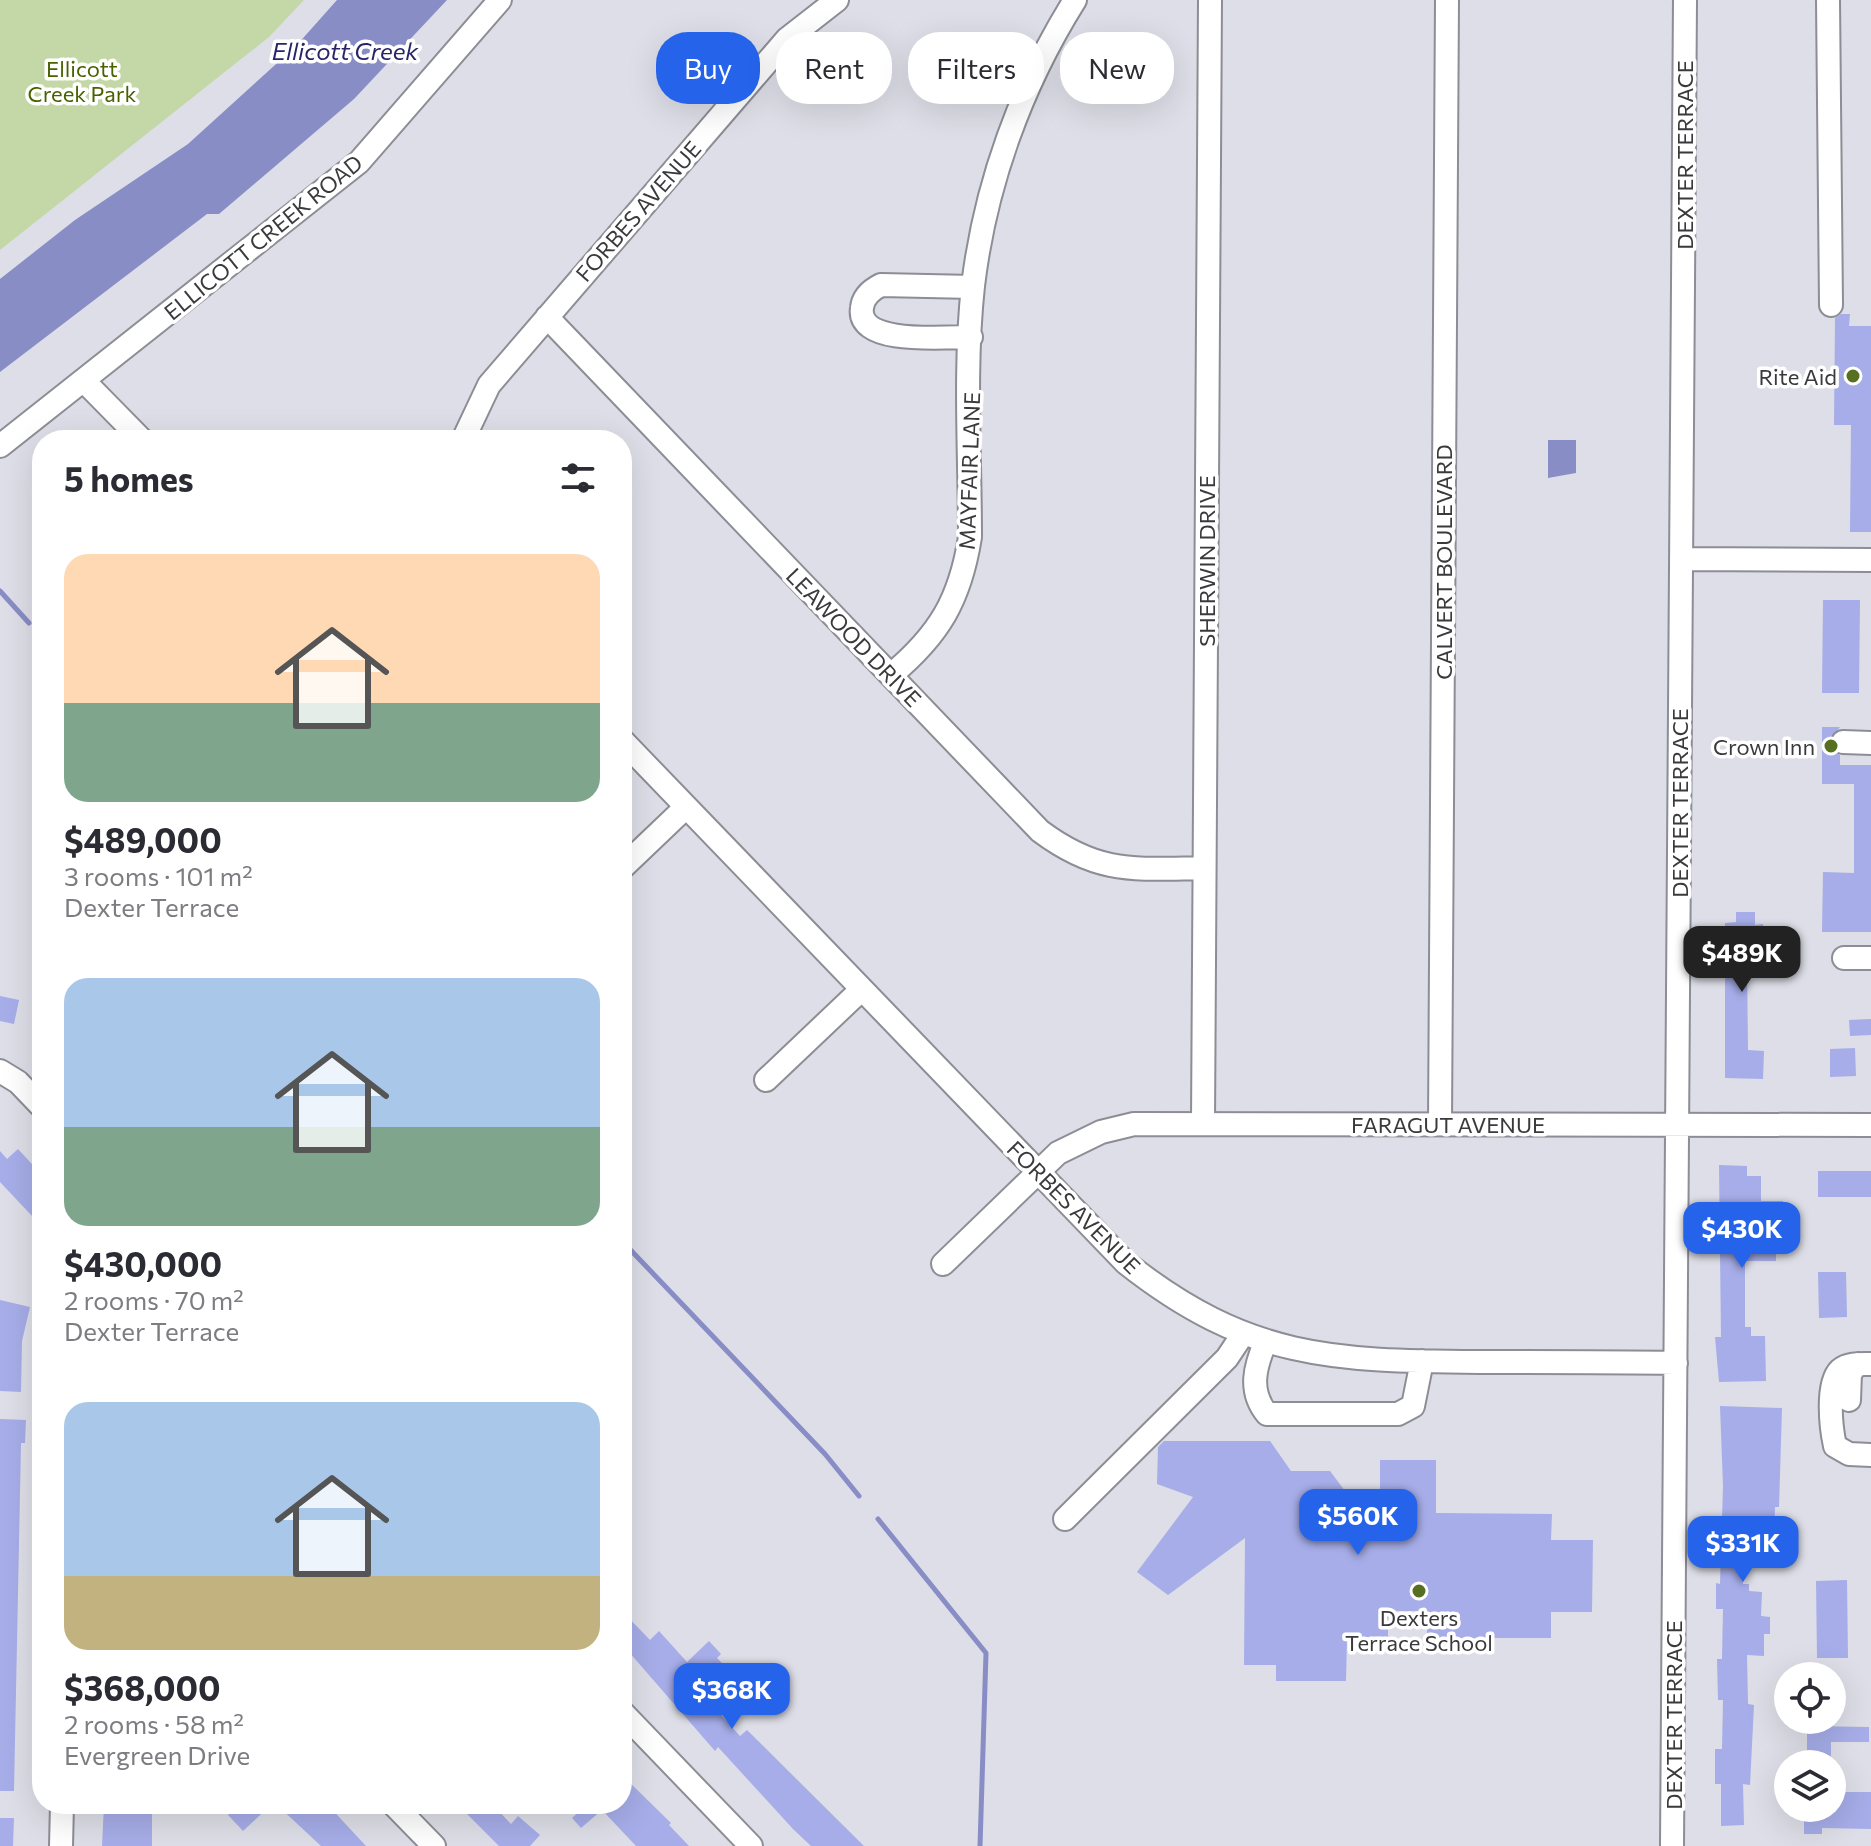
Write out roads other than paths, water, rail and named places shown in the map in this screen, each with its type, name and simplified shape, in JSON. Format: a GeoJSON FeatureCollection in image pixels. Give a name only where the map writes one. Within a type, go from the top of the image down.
{"type":"FeatureCollection","features":[{"type":"Feature","properties":{"kind":"street","name":"ELLICOTT CREEK ROAD"},"geometry":{"type":"LineString","coordinates":[[0,446],[359,162],[500,0]]}},
{"type":"Feature","properties":{"kind":"street","name":"FORBES AVENUE"},"geometry":{"type":"LineString","coordinates":[[468,430],[489,385],[547,317],[787,39],[837,0]]}},
{"type":"Feature","properties":{"kind":"street","name":"MAYFAIR LANE"},"geometry":{"type":"LineString","coordinates":[[891,675],[937,628],[956,597],[965,567],[970,537],[973,287],[984,224],[1007,141],[1041,59],[1075,0]]}},
{"type":"Feature","properties":{"kind":"street","name":"SHERWIN DRIVE"},"geometry":{"type":"LineString","coordinates":[[1203,1123],[1210,0]]}},
{"type":"Feature","properties":{"kind":"street","name":"CALVERT BOULEVARD"},"geometry":{"type":"LineString","coordinates":[[1440,1124],[1447,0]]}},
{"type":"Feature","properties":{"kind":"street","name":"DEXTER TERRACE"},"geometry":{"type":"LineString","coordinates":[[1672,1846],[1685,0]]}},
{"type":"Feature","properties":{"kind":"street"},"geometry":{"type":"LineString","coordinates":[[1828,0],[1831,305]]}},
{"type":"Feature","properties":{"kind":"street"},"geometry":{"type":"LineString","coordinates":[[971,337],[883,335],[864,321],[861,311],[864,299],[881,285],[973,287]]}},
{"type":"Feature","properties":{"kind":"street","name":"LEAWOOD DRIVE"},"geometry":{"type":"LineString","coordinates":[[547,317],[1040,831],[1060,846],[1104,865],[1131,869],[1204,868]]}},
{"type":"Feature","properties":{"kind":"street"},"geometry":{"type":"LineString","coordinates":[[84,381],[132,430]]}},
{"type":"Feature","properties":{"kind":"street"},"geometry":{"type":"LineString","coordinates":[[1681,559],[1871,560]]}},
{"type":"Feature","properties":{"kind":"street"},"geometry":{"type":"LineString","coordinates":[[1843,742],[1871,743]]}},
{"type":"Feature","properties":{"kind":"street","name":"FORBES AVENUE"},"geometry":{"type":"LineString","coordinates":[[632,750],[1126,1263],[1180,1303],[1243,1334],[1333,1358],[1676,1363]]}},
{"type":"Feature","properties":{"kind":"street"},"geometry":{"type":"LineString","coordinates":[[632,858],[686,807]]}},
{"type":"Feature","properties":{"kind":"street"},"geometry":{"type":"LineString","coordinates":[[1844,958],[1871,958]]}},
{"type":"Feature","properties":{"kind":"street"},"geometry":{"type":"LineString","coordinates":[[766,1080],[862,989]]}},
{"type":"Feature","properties":{"kind":"street"},"geometry":{"type":"LineString","coordinates":[[0,1071],[18,1082],[32,1097]]}},
{"type":"Feature","properties":{"kind":"street","name":"FARAGUT AVENUE"},"geometry":{"type":"LineString","coordinates":[[943,1264],[1038,1170],[1067,1147],[1101,1132],[1134,1124],[1871,1125]]}},
{"type":"Feature","properties":{"kind":"street"},"geometry":{"type":"LineString","coordinates":[[1065,1519],[1227,1358],[1243,1334]]}},
{"type":"Feature","properties":{"kind":"street"},"geometry":{"type":"LineString","coordinates":[[1266,1341],[1254,1369],[1256,1401],[1267,1414],[1398,1414],[1413,1406],[1422,1361]]}},
{"type":"Feature","properties":{"kind":"street"},"geometry":{"type":"LineString","coordinates":[[1849,1400],[1850,1373],[1864,1364]]}},
{"type":"Feature","properties":{"kind":"street"},"geometry":{"type":"LineString","coordinates":[[1864,1364],[1841,1369],[1833,1384],[1833,1437],[1841,1451],[1871,1455]]}},
{"type":"Feature","properties":{"kind":"street"},"geometry":{"type":"LineString","coordinates":[[632,1722],[751,1846]]}},
{"type":"Feature","properties":{"kind":"street"},"geometry":{"type":"LineString","coordinates":[[61,1846],[62,1814]]}},
{"type":"Feature","properties":{"kind":"street"},"geometry":{"type":"LineString","coordinates":[[403,1814],[434,1846]]}},
{"type":"Feature","properties":{"kind":"water","name":"Ellicott Creek"},"geometry":{"type":"Polygon","coordinates":[[[337,0],[447,0],[354,99],[219,214],[207,214],[0,372],[0,279],[75,220],[188,144],[296,46],[337,0]]]}},
{"type":"Feature","properties":{"kind":"water"},"geometry":{"type":"Polygon","coordinates":[[[1548,440],[1576,440],[1576,473],[1548,478],[1548,440]]]}},
{"type":"Feature","properties":{"kind":"waterway"},"geometry":{"type":"LineString","coordinates":[[0,591],[29,623]]}},
{"type":"Feature","properties":{"kind":"waterway"},"geometry":{"type":"LineString","coordinates":[[632,1251],[825,1454],[859,1496]]}},
{"type":"Feature","properties":{"kind":"waterway"},"geometry":{"type":"LineString","coordinates":[[878,1519],[986,1653],[980,1846]]}},
{"type":"Feature","properties":{"kind":"place","name":"Rite Aid"},"geometry":{"type":"Point","coordinates":[1853,376]}},
{"type":"Feature","properties":{"kind":"place","name":"Crown Inn"},"geometry":{"type":"Point","coordinates":[1831,746]}},
{"type":"Feature","properties":{"kind":"place","name":"Dexters Terrace School"},"geometry":{"type":"Point","coordinates":[1419,1591]}},
{"type":"Feature","properties":{"kind":"park label","name":"Ellicott Creek Park"},"geometry":{"type":"Point","coordinates":[82,80]}}]}
